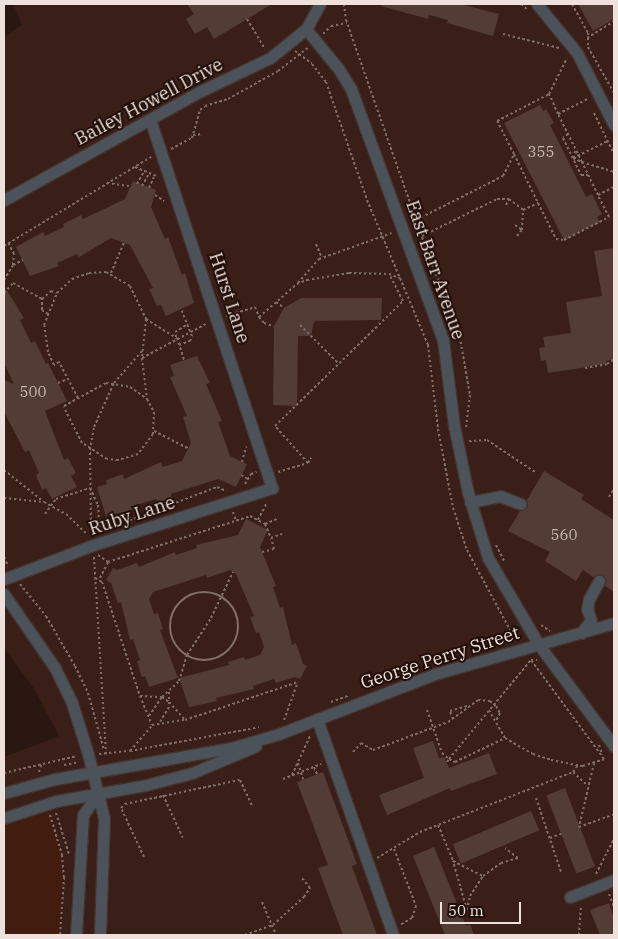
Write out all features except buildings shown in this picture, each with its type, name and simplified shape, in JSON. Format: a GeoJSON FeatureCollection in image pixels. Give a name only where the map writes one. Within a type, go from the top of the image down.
{"type":"FeatureCollection","features":[{"type":"Feature","properties":{"kind":"street"},"geometry":{"type":"LineString","coordinates":[[306,29],[320,4]]}},
{"type":"Feature","properties":{"kind":"street"},"geometry":{"type":"LineString","coordinates":[[534,9],[577,53],[609,105],[614,125]]}},
{"type":"Feature","properties":{"kind":"street","name":"East Barr Avenue"},"geometry":{"type":"LineString","coordinates":[[306,29],[351,89],[443,340],[454,426],[470,502],[488,558],[538,644],[614,746]]}},
{"type":"Feature","properties":{"kind":"street","name":"Bailey Howell Drive"},"geometry":{"type":"LineString","coordinates":[[4,200],[150,120],[270,58],[290,44],[306,29]]}},
{"type":"Feature","properties":{"kind":"street","name":"Hurst Lane"},"geometry":{"type":"LineString","coordinates":[[150,120],[272,488]]}},
{"type":"Feature","properties":{"kind":"street","name":"Ruby Lane"},"geometry":{"type":"LineString","coordinates":[[8,577],[94,551],[272,488]]}},
{"type":"Feature","properties":{"kind":"street"},"geometry":{"type":"LineString","coordinates":[[470,502],[500,496],[521,504]]}},
{"type":"Feature","properties":{"kind":"street"},"geometry":{"type":"LineString","coordinates":[[580,633],[591,620],[588,604],[599,581]]}},
{"type":"Feature","properties":{"kind":"street"},"geometry":{"type":"LineString","coordinates":[[4,594],[55,668],[72,703],[88,754],[104,818],[106,850],[100,935]]}},
{"type":"Feature","properties":{"kind":"street","name":"George Perry Street"},"geometry":{"type":"LineString","coordinates":[[4,793],[93,772],[231,748],[281,728],[315,723],[436,674],[614,623]]}},
{"type":"Feature","properties":{"kind":"street"},"geometry":{"type":"LineString","coordinates":[[315,723],[332,760],[392,932]]}},
{"type":"Feature","properties":{"kind":"street","name":"George Perry Street"},"geometry":{"type":"LineString","coordinates":[[4,818],[49,803],[97,795],[192,773],[238,755],[281,728]]}},
{"type":"Feature","properties":{"kind":"street"},"geometry":{"type":"LineString","coordinates":[[76,935],[83,816],[97,795]]}},
{"type":"Feature","properties":{"kind":"street"},"geometry":{"type":"LineString","coordinates":[[570,897],[614,880]]}},
{"type":"Feature","properties":{"kind":"path"},"geometry":{"type":"LineString","coordinates":[[344,4],[347,23],[463,346],[470,395],[465,417],[468,449]]}},
{"type":"Feature","properties":{"kind":"path"},"geometry":{"type":"LineString","coordinates":[[521,4],[534,9]]}},
{"type":"Feature","properties":{"kind":"path"},"geometry":{"type":"LineString","coordinates":[[572,4],[588,33],[588,47],[614,93]]}},
{"type":"Feature","properties":{"kind":"path"},"geometry":{"type":"LineString","coordinates":[[247,19],[278,70]]}},
{"type":"Feature","properties":{"kind":"path"},"geometry":{"type":"LineString","coordinates":[[587,38],[614,21]]}},
{"type":"Feature","properties":{"kind":"path"},"geometry":{"type":"LineString","coordinates":[[4,246],[7,242],[160,152],[180,146],[193,135],[200,110],[204,106],[228,99],[278,70],[300,56],[331,26],[347,23]]}},
{"type":"Feature","properties":{"kind":"path"},"geometry":{"type":"LineString","coordinates":[[503,34],[561,49],[555,42]]}},
{"type":"Feature","properties":{"kind":"path"},"geometry":{"type":"LineString","coordinates":[[290,44],[300,56],[312,64],[326,82],[367,200],[400,278],[409,305],[414,313]]}},
{"type":"Feature","properties":{"kind":"path"},"geometry":{"type":"LineString","coordinates":[[565,54],[571,66]]}},
{"type":"Feature","properties":{"kind":"path"},"geometry":{"type":"LineString","coordinates":[[549,94],[609,217],[564,240],[556,239],[497,121],[549,94],[567,58]]}},
{"type":"Feature","properties":{"kind":"path"},"geometry":{"type":"LineString","coordinates":[[583,90],[614,154]]}},
{"type":"Feature","properties":{"kind":"path"},"geometry":{"type":"LineString","coordinates":[[558,114],[587,99]]}},
{"type":"Feature","properties":{"kind":"path"},"geometry":{"type":"LineString","coordinates":[[193,135],[203,134]]}},
{"type":"Feature","properties":{"kind":"path"},"geometry":{"type":"LineString","coordinates":[[568,134],[564,138],[581,175],[588,175]]}},
{"type":"Feature","properties":{"kind":"path"},"geometry":{"type":"LineString","coordinates":[[573,158],[608,141]]}},
{"type":"Feature","properties":{"kind":"path"},"geometry":{"type":"LineString","coordinates":[[573,158],[576,149]]}},
{"type":"Feature","properties":{"kind":"path"},"geometry":{"type":"LineString","coordinates":[[259,317],[297,284],[322,258],[383,237],[503,176],[514,154]]}},
{"type":"Feature","properties":{"kind":"path"},"geometry":{"type":"LineString","coordinates":[[573,158],[614,172]]}},
{"type":"Feature","properties":{"kind":"path"},"geometry":{"type":"LineString","coordinates":[[134,167],[154,178],[163,177],[160,170]]}},
{"type":"Feature","properties":{"kind":"path"},"geometry":{"type":"LineString","coordinates":[[137,184],[143,173]]}},
{"type":"Feature","properties":{"kind":"path"},"geometry":{"type":"LineString","coordinates":[[142,186],[148,175]]}},
{"type":"Feature","properties":{"kind":"path"},"geometry":{"type":"LineString","coordinates":[[149,188],[154,178]]}},
{"type":"Feature","properties":{"kind":"path"},"geometry":{"type":"LineString","coordinates":[[108,183],[129,186]]}},
{"type":"Feature","properties":{"kind":"path"},"geometry":{"type":"LineString","coordinates":[[598,195],[614,187]]}},
{"type":"Feature","properties":{"kind":"path"},"geometry":{"type":"LineString","coordinates":[[155,195],[166,202]]}},
{"type":"Feature","properties":{"kind":"path"},"geometry":{"type":"LineString","coordinates":[[422,236],[485,203],[509,199],[522,210],[522,230],[518,236]]}},
{"type":"Feature","properties":{"kind":"path"},"geometry":{"type":"LineString","coordinates":[[506,205],[509,199]]}},
{"type":"Feature","properties":{"kind":"path"},"geometry":{"type":"LineString","coordinates":[[522,210],[538,203]]}},
{"type":"Feature","properties":{"kind":"path"},"geometry":{"type":"LineString","coordinates":[[515,225],[522,230]]}},
{"type":"Feature","properties":{"kind":"path"},"geometry":{"type":"LineString","coordinates":[[7,242],[14,254],[13,265],[5,279],[42,299]]}},
{"type":"Feature","properties":{"kind":"path"},"geometry":{"type":"LineString","coordinates":[[110,273],[124,243]]}},
{"type":"Feature","properties":{"kind":"path"},"geometry":{"type":"LineString","coordinates":[[316,244],[322,258]]}},
{"type":"Feature","properties":{"kind":"path"},"geometry":{"type":"LineString","coordinates":[[13,265],[22,260]]}},
{"type":"Feature","properties":{"kind":"path"},"geometry":{"type":"LineString","coordinates":[[297,284],[349,272],[389,274],[400,278]]}},
{"type":"Feature","properties":{"kind":"path"},"geometry":{"type":"LineString","coordinates":[[78,398],[59,362],[54,365],[48,352],[44,331],[48,314],[57,293],[80,276],[110,273],[123,279],[134,292],[146,320],[142,358],[147,399],[154,412],[154,431],[144,448],[129,458],[107,459],[90,450],[82,443],[64,404],[78,398],[106,383],[118,383],[147,399]]}},
{"type":"Feature","properties":{"kind":"path"},"geometry":{"type":"LineString","coordinates":[[389,274],[403,301],[409,305]]}},
{"type":"Feature","properties":{"kind":"path"},"geometry":{"type":"LineString","coordinates":[[4,293],[13,283]]}},
{"type":"Feature","properties":{"kind":"path"},"geometry":{"type":"LineString","coordinates":[[48,314],[42,310],[42,299],[51,291],[57,293]]}},
{"type":"Feature","properties":{"kind":"path"},"geometry":{"type":"LineString","coordinates":[[308,463],[275,426],[403,301]]}},
{"type":"Feature","properties":{"kind":"path"},"geometry":{"type":"LineString","coordinates":[[276,302],[284,308]]}},
{"type":"Feature","properties":{"kind":"path"},"geometry":{"type":"LineString","coordinates":[[221,317],[255,307],[264,323],[274,326]]}},
{"type":"Feature","properties":{"kind":"path"},"geometry":{"type":"LineString","coordinates":[[179,345],[190,340],[191,332],[181,309]]}},
{"type":"Feature","properties":{"kind":"path"},"geometry":{"type":"LineString","coordinates":[[146,320],[177,338]]}},
{"type":"Feature","properties":{"kind":"path"},"geometry":{"type":"LineString","coordinates":[[142,358],[212,321]]}},
{"type":"Feature","properties":{"kind":"path"},"geometry":{"type":"LineString","coordinates":[[184,360],[175,332],[188,324]]}},
{"type":"Feature","properties":{"kind":"path"},"geometry":{"type":"LineString","coordinates":[[300,325],[339,364]]}},
{"type":"Feature","properties":{"kind":"path"},"geometry":{"type":"LineString","coordinates":[[4,470],[44,502],[66,514],[91,539],[90,450],[94,427],[114,383],[137,361],[143,350]]}},
{"type":"Feature","properties":{"kind":"path"},"geometry":{"type":"LineString","coordinates":[[585,368],[607,364],[614,359]]}},
{"type":"Feature","properties":{"kind":"path"},"geometry":{"type":"LineString","coordinates":[[58,383],[68,379]]}},
{"type":"Feature","properties":{"kind":"path"},"geometry":{"type":"LineString","coordinates":[[154,431],[188,448]]}},
{"type":"Feature","properties":{"kind":"path"},"geometry":{"type":"LineString","coordinates":[[467,442],[487,440],[535,472]]}},
{"type":"Feature","properties":{"kind":"path"},"geometry":{"type":"LineString","coordinates":[[242,462],[247,444]]}},
{"type":"Feature","properties":{"kind":"path"},"geometry":{"type":"LineString","coordinates":[[272,474],[308,463],[311,458]]}},
{"type":"Feature","properties":{"kind":"path"},"geometry":{"type":"LineString","coordinates":[[248,479],[261,470]]}},
{"type":"Feature","properties":{"kind":"path"},"geometry":{"type":"LineString","coordinates":[[242,475],[248,479]]}},
{"type":"Feature","properties":{"kind":"path"},"geometry":{"type":"LineString","coordinates":[[247,492],[248,479]]}},
{"type":"Feature","properties":{"kind":"path"},"geometry":{"type":"LineString","coordinates":[[45,514],[50,506],[66,494],[90,488]]}},
{"type":"Feature","properties":{"kind":"path"},"geometry":{"type":"LineString","coordinates":[[90,488],[100,514],[100,535]]}},
{"type":"Feature","properties":{"kind":"path"},"geometry":{"type":"LineString","coordinates":[[609,497],[614,489]]}},
{"type":"Feature","properties":{"kind":"path"},"geometry":{"type":"LineString","coordinates":[[4,498],[44,502]]}},
{"type":"Feature","properties":{"kind":"path"},"geometry":{"type":"LineString","coordinates":[[258,520],[268,500]]}},
{"type":"Feature","properties":{"kind":"path"},"geometry":{"type":"LineString","coordinates":[[152,725],[140,696],[100,578],[108,562],[250,516],[265,524],[274,548],[262,552]]}},
{"type":"Feature","properties":{"kind":"path"},"geometry":{"type":"LineString","coordinates":[[265,524],[277,519]]}},
{"type":"Feature","properties":{"kind":"path"},"geometry":{"type":"LineString","coordinates":[[270,538],[282,534]]}},
{"type":"Feature","properties":{"kind":"path"},"geometry":{"type":"LineString","coordinates":[[496,542],[506,567]]}},
{"type":"Feature","properties":{"kind":"path"},"geometry":{"type":"LineString","coordinates":[[94,551],[108,562]]}},
{"type":"Feature","properties":{"kind":"path"},"geometry":{"type":"LineString","coordinates":[[94,551],[106,754]]}},
{"type":"Feature","properties":{"kind":"path"},"geometry":{"type":"LineString","coordinates":[[4,558],[8,577],[46,616],[75,666],[88,693],[106,754]]}},
{"type":"Feature","properties":{"kind":"path"},"geometry":{"type":"LineString","coordinates":[[149,718],[153,706],[179,681],[187,655],[211,618],[233,572]]}},
{"type":"Feature","properties":{"kind":"path"},"geometry":{"type":"LineString","coordinates":[[198,592],[221,597],[235,614],[234,640],[216,657],[204,660],[187,655],[172,637],[170,618],[174,609],[184,598],[198,592]]}},
{"type":"Feature","properties":{"kind":"path"},"geometry":{"type":"LineString","coordinates":[[538,620],[552,632]]}},
{"type":"Feature","properties":{"kind":"path"},"geometry":{"type":"LineString","coordinates":[[447,762],[531,660],[547,657]]}},
{"type":"Feature","properties":{"kind":"path"},"geometry":{"type":"LineString","coordinates":[[489,710],[505,738],[538,756],[578,765],[594,763],[604,759],[531,660]]}},
{"type":"Feature","properties":{"kind":"path"},"geometry":{"type":"LineString","coordinates":[[130,751],[152,725],[160,722],[185,720],[298,682],[281,728]]}},
{"type":"Feature","properties":{"kind":"path"},"geometry":{"type":"LineString","coordinates":[[160,722],[169,702],[169,692]]}},
{"type":"Feature","properties":{"kind":"path"},"geometry":{"type":"LineString","coordinates":[[614,693],[614,712]]}},
{"type":"Feature","properties":{"kind":"path"},"geometry":{"type":"LineString","coordinates":[[140,696],[162,697],[185,720]]}},
{"type":"Feature","properties":{"kind":"path"},"geometry":{"type":"LineString","coordinates":[[353,752],[361,743],[373,750],[453,719],[478,700],[494,704],[500,713],[496,721]]}},
{"type":"Feature","properties":{"kind":"path"},"geometry":{"type":"LineString","coordinates":[[453,719],[450,711],[468,706]]}},
{"type":"Feature","properties":{"kind":"path"},"geometry":{"type":"LineString","coordinates":[[427,710],[442,753],[455,762],[505,738]]}},
{"type":"Feature","properties":{"kind":"path"},"geometry":{"type":"LineString","coordinates":[[292,775],[315,723]]}},
{"type":"Feature","properties":{"kind":"path"},"geometry":{"type":"LineString","coordinates":[[106,754],[264,726]]}},
{"type":"Feature","properties":{"kind":"path"},"geometry":{"type":"LineString","coordinates":[[4,773],[42,762],[88,754]]}},
{"type":"Feature","properties":{"kind":"path"},"geometry":{"type":"LineString","coordinates":[[283,779],[332,760]]}},
{"type":"Feature","properties":{"kind":"path"},"geometry":{"type":"LineString","coordinates":[[42,762],[39,771],[42,783]]}},
{"type":"Feature","properties":{"kind":"path"},"geometry":{"type":"LineString","coordinates":[[298,763],[304,779]]}},
{"type":"Feature","properties":{"kind":"path"},"geometry":{"type":"LineString","coordinates":[[594,763],[587,785],[580,826],[614,814]]}},
{"type":"Feature","properties":{"kind":"path"},"geometry":{"type":"LineString","coordinates":[[368,863],[438,825],[573,772],[578,765]]}},
{"type":"Feature","properties":{"kind":"path"},"geometry":{"type":"LineString","coordinates":[[314,767],[317,774]]}},
{"type":"Feature","properties":{"kind":"path"},"geometry":{"type":"LineString","coordinates":[[573,772],[587,785]]}},
{"type":"Feature","properties":{"kind":"path"},"geometry":{"type":"LineString","coordinates":[[144,857],[122,808],[131,801],[240,780],[252,806]]}},
{"type":"Feature","properties":{"kind":"path"},"geometry":{"type":"LineString","coordinates":[[163,795],[183,838]]}},
{"type":"Feature","properties":{"kind":"path"},"geometry":{"type":"LineString","coordinates":[[536,798],[561,872]]}},
{"type":"Feature","properties":{"kind":"path"},"geometry":{"type":"LineString","coordinates":[[49,803],[70,857]]}},
{"type":"Feature","properties":{"kind":"path"},"geometry":{"type":"LineString","coordinates":[[49,803],[62,855],[64,877],[60,935]]}},
{"type":"Feature","properties":{"kind":"path"},"geometry":{"type":"LineString","coordinates":[[438,825],[453,861],[467,910],[470,896],[483,876],[501,863],[518,858],[505,848]]}},
{"type":"Feature","properties":{"kind":"path"},"geometry":{"type":"LineString","coordinates":[[550,838],[561,834]]}},
{"type":"Feature","properties":{"kind":"path"},"geometry":{"type":"LineString","coordinates":[[596,874],[614,839]]}},
{"type":"Feature","properties":{"kind":"path"},"geometry":{"type":"LineString","coordinates":[[392,932],[412,918],[416,906],[394,848]]}},
{"type":"Feature","properties":{"kind":"path"},"geometry":{"type":"LineString","coordinates":[[453,861],[483,876]]}},
{"type":"Feature","properties":{"kind":"path"},"geometry":{"type":"LineString","coordinates":[[245,935],[273,925],[310,888],[302,877]]}},
{"type":"Feature","properties":{"kind":"path"},"geometry":{"type":"LineString","coordinates":[[602,897],[609,894],[614,908]]}},
{"type":"Feature","properties":{"kind":"path"},"geometry":{"type":"LineString","coordinates":[[262,902],[276,935]]}},
{"type":"Feature","properties":{"kind":"path"},"geometry":{"type":"LineString","coordinates":[[579,935],[581,905],[588,902]]}},
{"type":"Feature","properties":{"kind":"shaded area"},"geometry":{"type":"Polygon","coordinates":[[[13,4],[614,4],[614,935],[4,935],[4,757],[59,736],[35,690],[4,648],[4,37],[22,25],[13,4]]]}},
{"type":"Feature","properties":{"kind":"shaded area"},"geometry":{"type":"Polygon","coordinates":[[[49,812],[62,855],[64,878],[59,935],[4,935],[4,826],[49,812]]]}}]}
